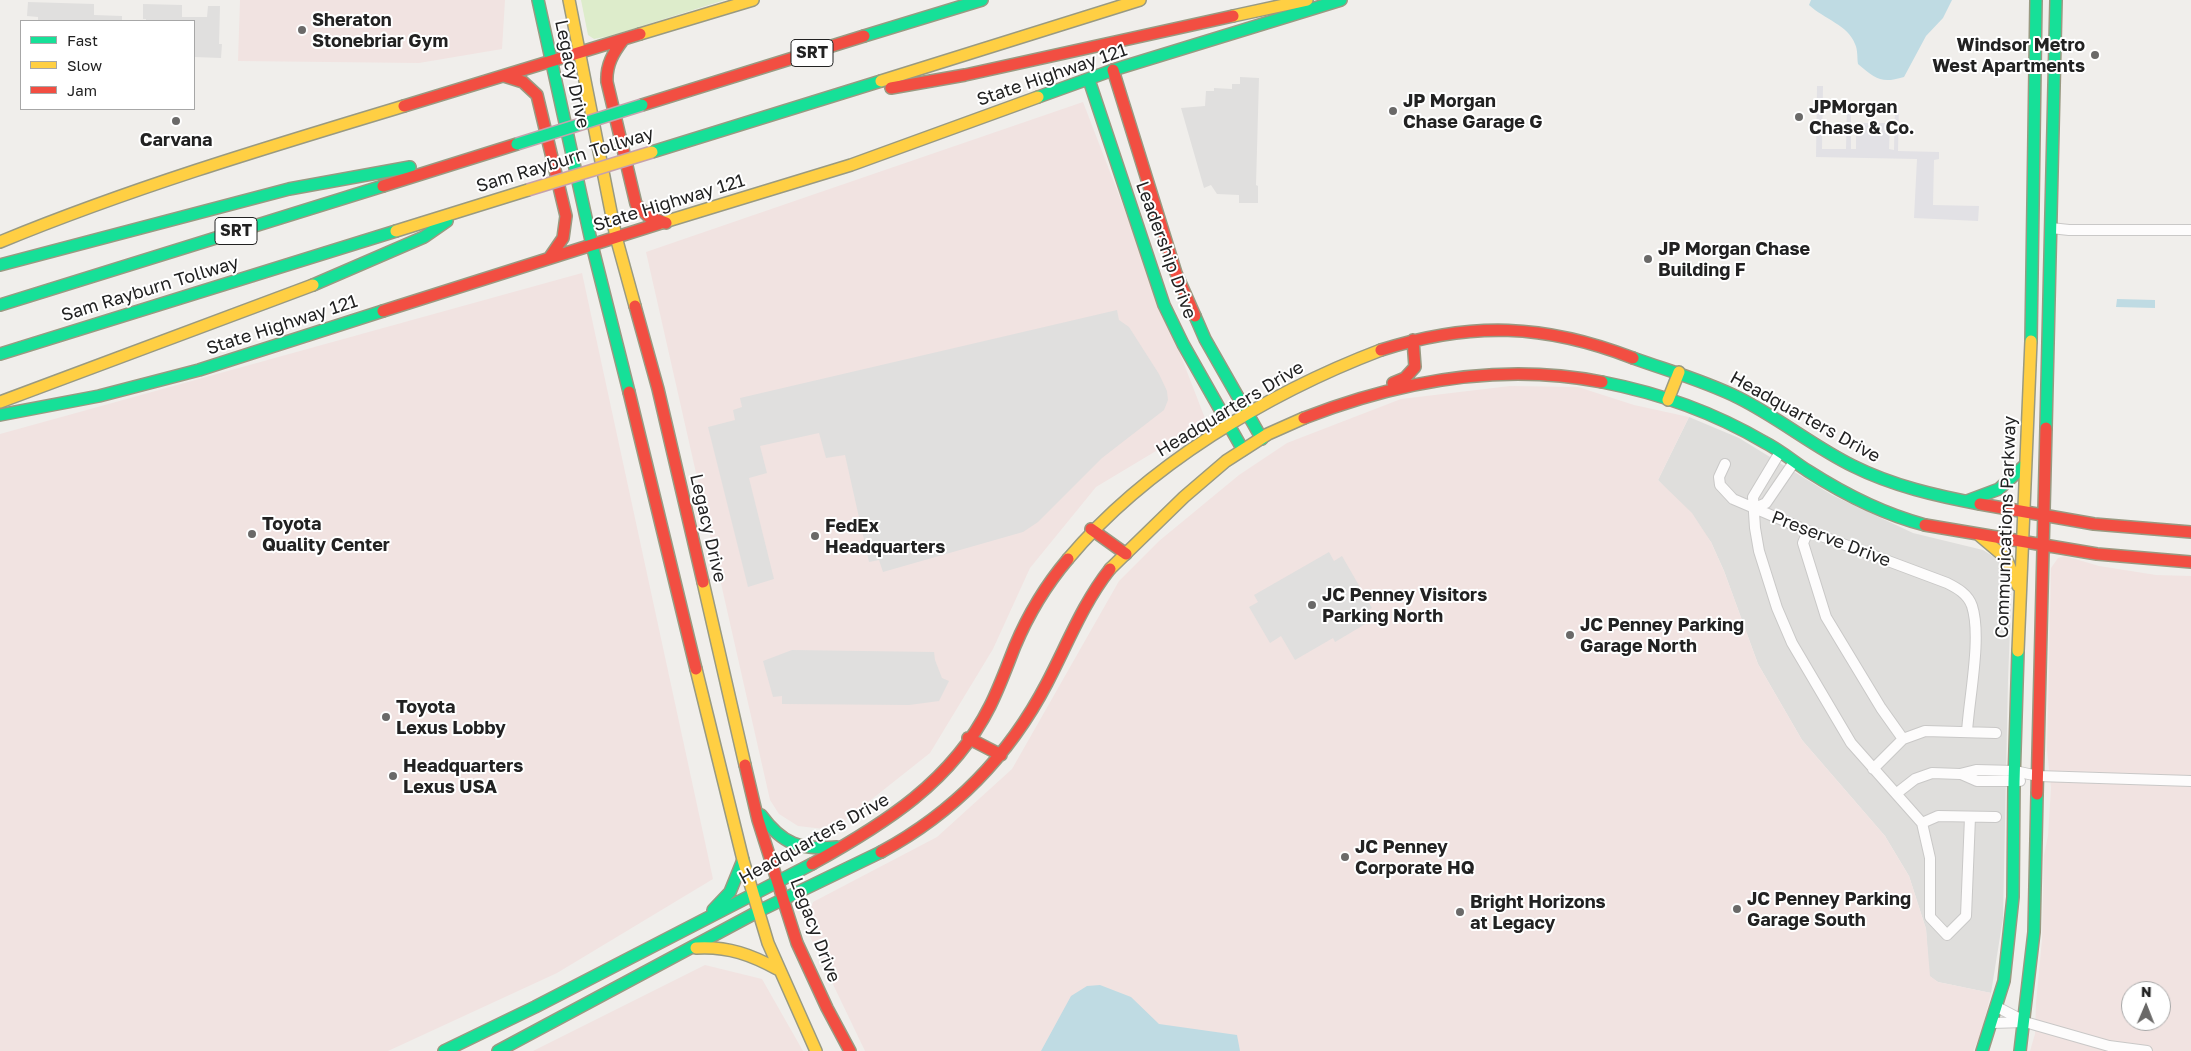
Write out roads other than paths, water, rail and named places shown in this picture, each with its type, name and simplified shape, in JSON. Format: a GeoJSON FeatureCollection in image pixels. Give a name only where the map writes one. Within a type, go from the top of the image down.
{"type":"FeatureCollection","features":[{"type":"Feature","properties":{"kind":"main road","name":"Legacy Drive"},"geometry":{"type":"LineString","coordinates":[[538,0],[550,62],[592,245],[640,432],[690,648],[743,860],[758,912],[779,970],[816,1051]]}},
{"type":"Feature","properties":{"kind":"main road","name":"Legacy Drive"},"geometry":{"type":"LineString","coordinates":[[568,0],[616,237],[658,389],[755,805],[802,955],[850,1051]]}},
{"type":"Feature","properties":{"kind":"main road"},"geometry":{"type":"LineString","coordinates":[[0,242],[58,218],[295,139],[753,0]]}},
{"type":"Feature","properties":{"kind":"main road","name":"Sam Rayburn Tollway"},"geometry":{"type":"LineString","coordinates":[[0,305],[982,0]]}},
{"type":"Feature","properties":{"kind":"main road","name":"Sam Rayburn Tollway"},"geometry":{"type":"LineString","coordinates":[[0,354],[1140,0]]}},
{"type":"Feature","properties":{"kind":"main road"},"geometry":{"type":"LineString","coordinates":[[816,101],[965,75],[1307,0]]}},
{"type":"Feature","properties":{"kind":"main road","name":"State Highway 121"},"geometry":{"type":"LineString","coordinates":[[0,415],[99,396],[199,370],[550,257],[851,165],[1113,70],[1341,0]]}},
{"type":"Feature","properties":{"kind":"main road","name":"Communications Parkway"},"geometry":{"type":"LineString","coordinates":[[1982,1051],[1997,1007],[2008,955],[2013,897],[2024,466],[2032,274],[2036,0]]}},
{"type":"Feature","properties":{"kind":"main road","name":"Communications Parkway"},"geometry":{"type":"LineString","coordinates":[[2020,1051],[2025,1022],[2034,932],[2056,0]]}},
{"type":"Feature","properties":{"kind":"main road"},"geometry":{"type":"LineString","coordinates":[[623,40],[613,52],[607,64],[607,82],[636,204],[641,212],[650,218],[666,222]]}},
{"type":"Feature","properties":{"kind":"main road","name":"Leadership Drive"},"geometry":{"type":"LineString","coordinates":[[1113,70],[1176,273],[1205,339],[1262,439]]}},
{"type":"Feature","properties":{"kind":"main road"},"geometry":{"type":"LineString","coordinates":[[504,76],[520,79],[530,86],[537,95],[566,216],[567,229],[564,240],[550,257]]}},
{"type":"Feature","properties":{"kind":"main road","name":"Leadership Drive"},"geometry":{"type":"LineString","coordinates":[[1089,80],[1164,305],[1183,344],[1243,450]]}},
{"type":"Feature","properties":{"kind":"main road"},"geometry":{"type":"LineString","coordinates":[[0,265],[289,189],[354,176],[471,158]]}},
{"type":"Feature","properties":{"kind":"main road"},"geometry":{"type":"LineString","coordinates":[[0,402],[323,281],[424,237],[462,211]]}},
{"type":"Feature","properties":{"kind":"main road","name":"Headquarters Drive"},"geometry":{"type":"LineString","coordinates":[[444,1051],[573,989],[698,922],[778,882],[844,846],[908,805],[939,775],[988,711],[1015,645],[1036,604],[1055,575],[1092,530],[1126,498],[1164,467],[1247,415],[1352,361],[1413,340],[1440,334],[1496,329],[1534,332],[1607,348],[1679,372],[1688,392],[1743,430],[1780,452],[1799,450],[1839,460],[1872,475],[1922,493],[2024,513],[2105,525],[2191,532]]}},
{"type":"Feature","properties":{"kind":"main road"},"geometry":{"type":"LineString","coordinates":[[1350,401],[1405,378],[1415,367],[1413,340]]}},
{"type":"Feature","properties":{"kind":"main road"},"geometry":{"type":"LineString","coordinates":[[1668,400],[1679,372]]}},
{"type":"Feature","properties":{"kind":"main road","name":"Headquarters Drive"},"geometry":{"type":"LineString","coordinates":[[498,1051],[758,912],[815,886],[917,830],[937,816],[975,783],[1001,755],[1028,717],[1106,573],[1189,492],[1223,463],[1262,439],[1350,401],[1409,384],[1506,373],[1555,376],[1620,385],[1668,400],[1688,392],[1749,403],[1781,422],[1799,450],[1848,494],[1896,516],[1979,535],[2129,559],[2191,562]]}},
{"type":"Feature","properties":{"kind":"main road"},"geometry":{"type":"LineString","coordinates":[[1780,452],[1799,450]]}},
{"type":"Feature","properties":{"kind":"main road"},"geometry":{"type":"LineString","coordinates":[[1964,501],[1999,489],[2024,466]]}},
{"type":"Feature","properties":{"kind":"main road"},"geometry":{"type":"LineString","coordinates":[[1092,530],[1126,554]]}},
{"type":"Feature","properties":{"kind":"main road"},"geometry":{"type":"LineString","coordinates":[[1979,535],[2006,558],[2021,594]]}},
{"type":"Feature","properties":{"kind":"main road"},"geometry":{"type":"LineString","coordinates":[[968,738],[1001,755]]}},
{"type":"Feature","properties":{"kind":"main road"},"geometry":{"type":"LineString","coordinates":[[755,805],[772,831],[794,846],[817,849],[844,846]]}},
{"type":"Feature","properties":{"kind":"main road"},"geometry":{"type":"LineString","coordinates":[[698,922],[730,892],[743,860]]}},
{"type":"Feature","properties":{"kind":"main road"},"geometry":{"type":"LineString","coordinates":[[687,949],[709,946],[735,948],[779,970]]}},
{"type":"Feature","properties":{"kind":"street"},"geometry":{"type":"LineString","coordinates":[[2052,228],[2069,230],[2191,230]]}},
{"type":"Feature","properties":{"kind":"street"},"geometry":{"type":"LineString","coordinates":[[1755,508],[1766,503],[1799,450]]}},
{"type":"Feature","properties":{"kind":"street"},"geometry":{"type":"LineString","coordinates":[[1780,452],[1753,497],[1755,508],[1754,528],[1759,551],[1777,608],[1792,643],[1847,736],[1873,769],[1922,823],[1930,858],[1930,917],[1947,935],[1966,916],[1970,817]]}},
{"type":"Feature","properties":{"kind":"street","name":"Preserve Drive"},"geometry":{"type":"LineString","coordinates":[[1725,464],[1719,477],[1720,485],[1733,499],[1808,531],[1947,583],[1957,588],[1966,596],[1972,606],[1974,631],[1973,677],[1969,699],[1967,732]]}},
{"type":"Feature","properties":{"kind":"street"},"geometry":{"type":"LineString","coordinates":[[1808,531],[1803,543],[1826,617],[1880,708],[1903,738]]}},
{"type":"Feature","properties":{"kind":"street"},"geometry":{"type":"LineString","coordinates":[[1873,769],[1903,738],[1925,731],[1996,733]]}},
{"type":"Feature","properties":{"kind":"street"},"geometry":{"type":"LineString","coordinates":[[1897,794],[1915,779],[1932,773],[1960,774],[1977,781],[2015,776],[2191,780]]}},
{"type":"Feature","properties":{"kind":"street"},"geometry":{"type":"LineString","coordinates":[[1922,823],[1938,816],[1996,817]]}},
{"type":"Feature","properties":{"kind":"street"},"geometry":{"type":"LineString","coordinates":[[1997,1007],[2025,1022],[2109,1046],[2146,1051]]}},
{"type":"Feature","properties":{"kind":"street"},"geometry":{"type":"LineString","coordinates":[[1992,1023],[2025,1022]]}},
{"type":"Feature","properties":{"kind":"water"},"geometry":{"type":"Polygon","coordinates":[[[1811,0],[1952,0],[1943,18],[1926,36],[1904,77],[1884,80],[1874,77],[1858,64],[1857,49],[1852,37],[1809,5],[1811,0]]]}},
{"type":"Feature","properties":{"kind":"water"},"geometry":{"type":"Polygon","coordinates":[[[2117,299],[2155,300],[2155,308],[2116,307],[2117,299]]]}},
{"type":"Feature","properties":{"kind":"water"},"geometry":{"type":"Polygon","coordinates":[[[1100,985],[1131,997],[1159,1024],[1237,1035],[1240,1051],[1041,1051],[1071,996],[1087,986],[1100,985]]]}},
{"type":"Feature","properties":{"kind":"place","name":"Sheraton Stonebriar Gym"},"geometry":{"type":"Point","coordinates":[302,30]}},
{"type":"Feature","properties":{"kind":"place","name":"Windsor Metro West Apartments"},"geometry":{"type":"Point","coordinates":[2095,55]}},
{"type":"Feature","properties":{"kind":"place","name":"JP Morgan Chase Garage G"},"geometry":{"type":"Point","coordinates":[1393,111]}},
{"type":"Feature","properties":{"kind":"place","name":"JPMorgan Chase & Co."},"geometry":{"type":"Point","coordinates":[1799,117]}},
{"type":"Feature","properties":{"kind":"place","name":"Carvana"},"geometry":{"type":"Point","coordinates":[176,121]}},
{"type":"Feature","properties":{"kind":"place","name":"JP Morgan Chase Building F"},"geometry":{"type":"Point","coordinates":[1648,259]}},
{"type":"Feature","properties":{"kind":"place","name":"Toyota Quality Center"},"geometry":{"type":"Point","coordinates":[252,534]}},
{"type":"Feature","properties":{"kind":"place","name":"FedEx Headquarters"},"geometry":{"type":"Point","coordinates":[815,536]}},
{"type":"Feature","properties":{"kind":"place","name":"JC Penney Visitors Parking North"},"geometry":{"type":"Point","coordinates":[1312,605]}},
{"type":"Feature","properties":{"kind":"place","name":"JC Penney Parking Garage North"},"geometry":{"type":"Point","coordinates":[1570,635]}},
{"type":"Feature","properties":{"kind":"place","name":"Toyota Lexus Lobby"},"geometry":{"type":"Point","coordinates":[386,717]}},
{"type":"Feature","properties":{"kind":"place","name":"Headquarters Lexus USA"},"geometry":{"type":"Point","coordinates":[393,776]}},
{"type":"Feature","properties":{"kind":"place","name":"JC Penney Corporate HQ"},"geometry":{"type":"Point","coordinates":[1345,857]}},
{"type":"Feature","properties":{"kind":"place","name":"JC Penney Parking Garage South"},"geometry":{"type":"Point","coordinates":[1737,909]}},
{"type":"Feature","properties":{"kind":"place","name":"Bright Horizons at Legacy"},"geometry":{"type":"Point","coordinates":[1460,912]}}]}
